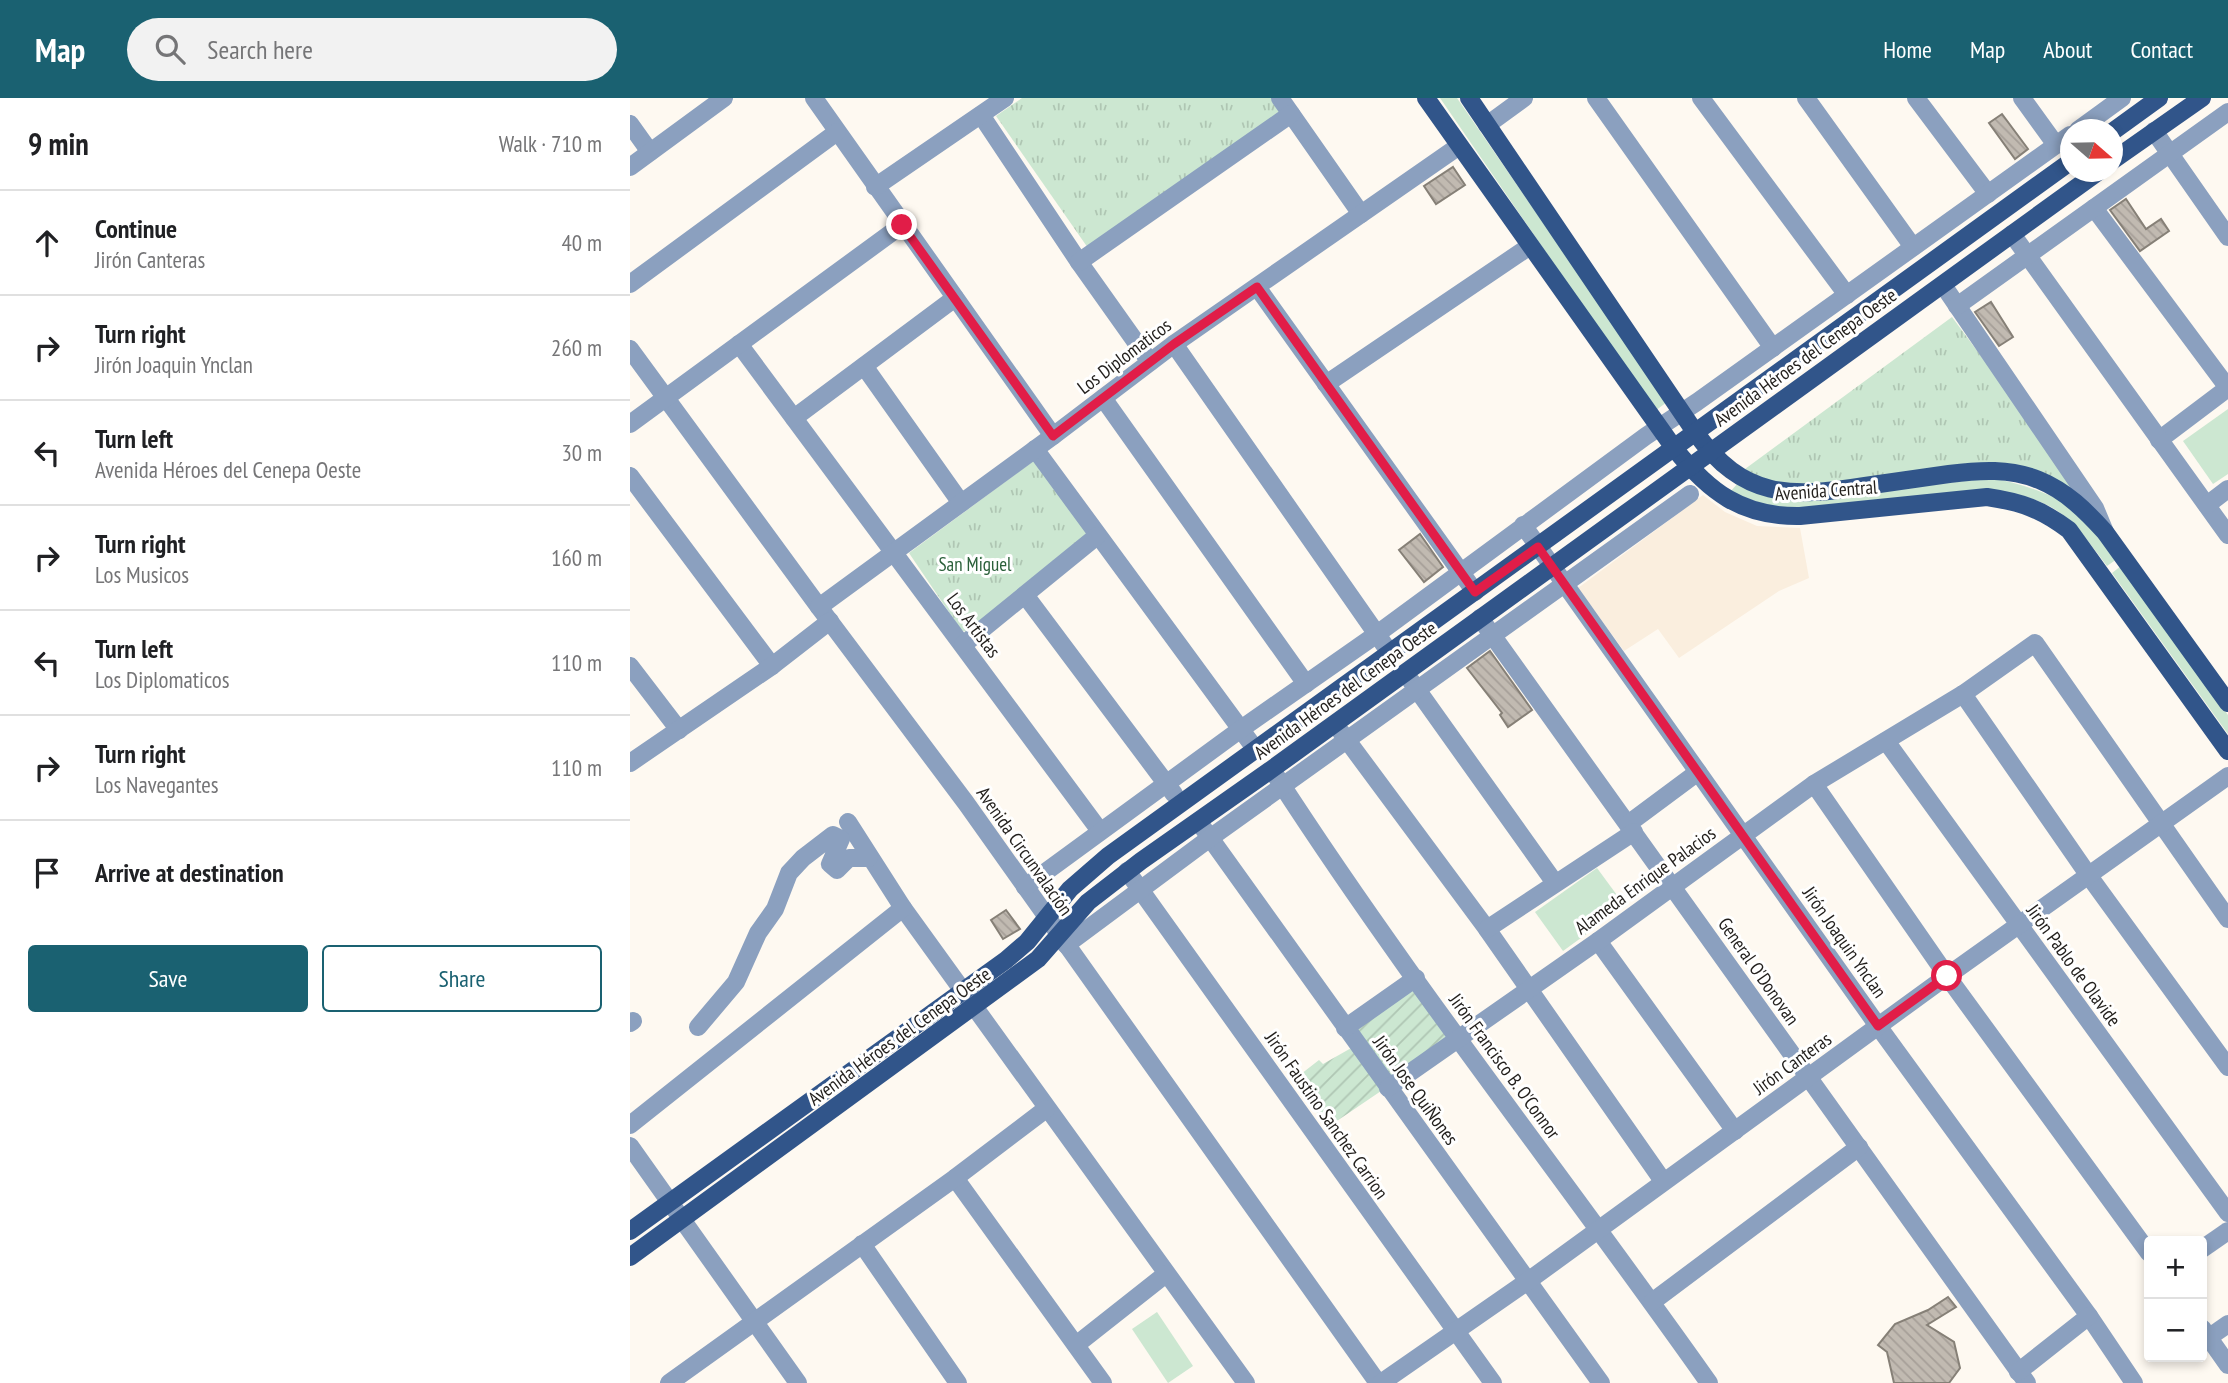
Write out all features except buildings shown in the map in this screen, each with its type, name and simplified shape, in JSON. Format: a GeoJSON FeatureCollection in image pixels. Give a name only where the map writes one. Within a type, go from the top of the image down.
{"type":"FeatureCollection","features":[{"type":"Feature","properties":{"kind":"main road","name":"Avenida Central"},"geometry":{"type":"LineString","coordinates":[[1426,98],[1674,448],[1704,483],[1724,498],[1752,511],[1775,517],[1987,497],[2017,502],[2046,513],[2069,530],[2228,751]]}},
{"type":"Feature","properties":{"kind":"main road","name":"Avenida Central"},"geometry":{"type":"LineString","coordinates":[[1469,98],[1695,432],[1709,451],[1729,470],[1769,490],[1794,494],[1973,471],[2011,472],[2039,480],[2064,493],[2086,510],[2105,532],[2228,703]]}},
{"type":"Feature","properties":{"kind":"main road"},"geometry":{"type":"LineString","coordinates":[[2123,124],[2159,98]]}},
{"type":"Feature","properties":{"kind":"main road"},"geometry":{"type":"LineString","coordinates":[[2123,153],[2202,98]]}},
{"type":"Feature","properties":{"kind":"main road","name":"Avenida Héroes del Cenepa Oeste"},"geometry":{"type":"LineString","coordinates":[[630,1231],[1027,942],[1070,889],[1108,856],[2060,169]]}},
{"type":"Feature","properties":{"kind":"main road","name":"Avenida Héroes del Cenepa Oeste"},"geometry":{"type":"LineString","coordinates":[[630,1257],[1038,959],[1062,940],[1088,902],[1127,872],[2084,182]]}},
{"type":"Feature","properties":{"kind":"street"},"geometry":{"type":"LineString","coordinates":[[630,167],[724,98]]}},
{"type":"Feature","properties":{"kind":"street"},"geometry":{"type":"LineString","coordinates":[[814,98],[1053,436]]}},
{"type":"Feature","properties":{"kind":"street"},"geometry":{"type":"LineString","coordinates":[[875,187],[1005,98]]}},
{"type":"Feature","properties":{"kind":"street"},"geometry":{"type":"LineString","coordinates":[[1280,98],[1361,214]]}},
{"type":"Feature","properties":{"kind":"street"},"geometry":{"type":"LineString","coordinates":[[1487,124],[1524,98]]}},
{"type":"Feature","properties":{"kind":"street"},"geometry":{"type":"LineString","coordinates":[[1596,98],[1773,348]]}},
{"type":"Feature","properties":{"kind":"street"},"geometry":{"type":"LineString","coordinates":[[1701,98],[1847,295]]}},
{"type":"Feature","properties":{"kind":"street"},"geometry":{"type":"LineString","coordinates":[[1806,98],[1913,247]]}},
{"type":"Feature","properties":{"kind":"street"},"geometry":{"type":"LineString","coordinates":[[1916,98],[1988,194]]}},
{"type":"Feature","properties":{"kind":"street"},"geometry":{"type":"LineString","coordinates":[[2022,98],[2060,137]]}},
{"type":"Feature","properties":{"kind":"street"},"geometry":{"type":"LineString","coordinates":[[2093,119],[2122,98]]}},
{"type":"Feature","properties":{"kind":"street"},"geometry":{"type":"LineString","coordinates":[[1957,306],[2228,112]]}},
{"type":"Feature","properties":{"kind":"street"},"geometry":{"type":"LineString","coordinates":[[1079,262],[1291,114]]}},
{"type":"Feature","properties":{"kind":"street"},"geometry":{"type":"LineString","coordinates":[[981,115],[1079,262],[1150,362]]}},
{"type":"Feature","properties":{"kind":"street"},"geometry":{"type":"LineString","coordinates":[[630,124],[650,152]]}},
{"type":"Feature","properties":{"kind":"street"},"geometry":{"type":"LineString","coordinates":[[2154,131],[2228,237]]}},
{"type":"Feature","properties":{"kind":"street"},"geometry":{"type":"LineString","coordinates":[[630,284],[836,132]]}},
{"type":"Feature","properties":{"kind":"street"},"geometry":{"type":"LineString","coordinates":[[1025,887],[1659,427],[2060,142]]}},
{"type":"Feature","properties":{"kind":"street","name":"Los Diplomaticos"},"geometry":{"type":"LineString","coordinates":[[630,763],[772,666],[824,614],[893,553],[1174,344],[1460,146]]}},
{"type":"Feature","properties":{"kind":"street"},"geometry":{"type":"LineString","coordinates":[[2094,208],[2228,388],[2159,440]]}},
{"type":"Feature","properties":{"kind":"street"},"geometry":{"type":"LineString","coordinates":[[630,424],[902,225]]}},
{"type":"Feature","properties":{"kind":"street"},"geometry":{"type":"LineString","coordinates":[[2011,234],[2228,535]]}},
{"type":"Feature","properties":{"kind":"street"},"geometry":{"type":"LineString","coordinates":[[1326,384],[1530,246]]}},
{"type":"Feature","properties":{"kind":"street"},"geometry":{"type":"LineString","coordinates":[[1943,285],[2095,508],[2105,532]]}},
{"type":"Feature","properties":{"kind":"street"},"geometry":{"type":"LineString","coordinates":[[1257,287],[1475,592]]}},
{"type":"Feature","properties":{"kind":"street"},"geometry":{"type":"LineString","coordinates":[[794,418],[955,298]]}},
{"type":"Feature","properties":{"kind":"street","name":"Los Artistas"},"geometry":{"type":"LineString","coordinates":[[739,344],[1100,831]]}},
{"type":"Feature","properties":{"kind":"street"},"geometry":{"type":"LineString","coordinates":[[1174,344],[1390,653]]}},
{"type":"Feature","properties":{"kind":"street","name":"Avenida Circunvalación"},"geometry":{"type":"LineString","coordinates":[[630,349],[966,803],[1380,1383]]}},
{"type":"Feature","properties":{"kind":"street"},"geometry":{"type":"LineString","coordinates":[[864,366],[961,503]]}},
{"type":"Feature","properties":{"kind":"street"},"geometry":{"type":"LineString","coordinates":[[1103,398],[1306,684]]}},
{"type":"Feature","properties":{"kind":"street"},"geometry":{"type":"LineString","coordinates":[[1035,449],[1256,750]]}},
{"type":"Feature","properties":{"kind":"street"},"geometry":{"type":"LineString","coordinates":[[630,476],[772,666]]}},
{"type":"Feature","properties":{"kind":"street"},"geometry":{"type":"LineString","coordinates":[[2207,505],[2228,489]]}},
{"type":"Feature","properties":{"kind":"street"},"geometry":{"type":"LineString","coordinates":[[1062,940],[1141,889],[1690,494]]}},
{"type":"Feature","properties":{"kind":"street","name":"Jirón Joaquin Ynclan"},"geometry":{"type":"LineString","coordinates":[[1523,525],[1878,1026],[2089,1316],[2134,1383]]}},
{"type":"Feature","properties":{"kind":"street"},"geometry":{"type":"LineString","coordinates":[[963,645],[1097,536]]}},
{"type":"Feature","properties":{"kind":"street"},"geometry":{"type":"LineString","coordinates":[[1025,595],[1181,804]]}},
{"type":"Feature","properties":{"kind":"street","name":"General O'Donovan"},"geometry":{"type":"LineString","coordinates":[[1479,618],[2023,1377]]}},
{"type":"Feature","properties":{"kind":"street","name":"Alameda Enrique Palacios"},"geometry":{"type":"LineString","coordinates":[[1388,1088],[1598,941],[1814,784],[1963,694],[2035,643],[2161,824]]}},
{"type":"Feature","properties":{"kind":"street"},"geometry":{"type":"LineString","coordinates":[[630,666],[679,730]]}},
{"type":"Feature","properties":{"kind":"street"},"geometry":{"type":"LineString","coordinates":[[1404,672],[1555,883]]}},
{"type":"Feature","properties":{"kind":"street"},"geometry":{"type":"LineString","coordinates":[[1963,694],[2089,876],[2228,1067]]}},
{"type":"Feature","properties":{"kind":"street"},"geometry":{"type":"LineString","coordinates":[[1334,723],[1487,929],[1527,990],[1663,1181]]}},
{"type":"Feature","properties":{"kind":"street","name":"Jirón Pablo de Olavide"},"geometry":{"type":"LineString","coordinates":[[1886,741],[2228,1213]]}},
{"type":"Feature","properties":{"kind":"street","name":"Jirón Francisco B. O'Connor"},"geometry":{"type":"LineString","coordinates":[[1272,769],[1329,857],[1457,1038],[1709,1383]]}},
{"type":"Feature","properties":{"kind":"street"},"geometry":{"type":"LineString","coordinates":[[1487,929],[1631,828],[1698,772]]}},
{"type":"Feature","properties":{"kind":"street","name":"Jirón Canteras"},"geometry":{"type":"LineString","coordinates":[[1380,1383],[1528,1281],[1947,976],[2228,776]]}},
{"type":"Feature","properties":{"kind":"street"},"geometry":{"type":"LineString","coordinates":[[1814,784],[1947,976],[2144,1246]]}},
{"type":"Feature","properties":{"kind":"street","name":"Jirón Jose QuiÑones"},"geometry":{"type":"LineString","coordinates":[[1197,821],[1601,1383]]}},
{"type":"Feature","properties":{"kind":"street"},"geometry":{"type":"LineString","coordinates":[[848,822],[903,908],[1246,1383]]}},
{"type":"Feature","properties":{"kind":"street"},"geometry":{"type":"LineString","coordinates":[[2161,824],[2228,919]]}},
{"type":"Feature","properties":{"kind":"street"},"geometry":{"type":"LineString","coordinates":[[698,1027],[736,982],[758,933],[775,909],[789,873],[803,858],[833,835],[841,839],[830,864],[837,870],[849,858],[869,858]]}},
{"type":"Feature","properties":{"kind":"street","name":"Jirón Faustino Sanchez Carrion"},"geometry":{"type":"LineString","coordinates":[[1127,872],[1493,1383]]}},
{"type":"Feature","properties":{"kind":"street"},"geometry":{"type":"LineString","coordinates":[[630,1125],[903,908]]}},
{"type":"Feature","properties":{"kind":"street"},"geometry":{"type":"LineString","coordinates":[[1598,941],[1735,1131]]}},
{"type":"Feature","properties":{"kind":"street"},"geometry":{"type":"LineString","coordinates":[[1345,1028],[1416,978]]}},
{"type":"Feature","properties":{"kind":"street"},"geometry":{"type":"LineString","coordinates":[[669,1383],[955,1178],[1046,1109]]}},
{"type":"Feature","properties":{"kind":"street"},"geometry":{"type":"LineString","coordinates":[[630,1146],[799,1383]]}},
{"type":"Feature","properties":{"kind":"street"},"geometry":{"type":"LineString","coordinates":[[1652,1302],[1859,1147]]}},
{"type":"Feature","properties":{"kind":"street"},"geometry":{"type":"LineString","coordinates":[[955,1178],[1103,1383]]}},
{"type":"Feature","properties":{"kind":"street"},"geometry":{"type":"LineString","coordinates":[[2207,1246],[2228,1231]]}},
{"type":"Feature","properties":{"kind":"street"},"geometry":{"type":"LineString","coordinates":[[862,1244],[958,1383]]}},
{"type":"Feature","properties":{"kind":"street"},"geometry":{"type":"LineString","coordinates":[[1076,1345],[1166,1274]]}},
{"type":"Feature","properties":{"kind":"street"},"geometry":{"type":"LineString","coordinates":[[2023,1377],[2089,1316]]}},
{"type":"Feature","properties":{"kind":"street"},"geometry":{"type":"LineString","coordinates":[[2207,1332],[2228,1324]]}},
{"type":"Feature","properties":{"kind":"street"},"geometry":{"type":"LineString","coordinates":[[2207,1336],[2228,1365]]}},
{"type":"Feature","properties":{"kind":"shaded area"},"geometry":{"type":"Polygon","coordinates":[[[1703,495],[1725,512],[1757,526],[1800,528],[1809,578],[1779,591],[1679,658],[1658,629],[1624,651],[1578,588],[1703,495]]]}},
{"type":"Feature","properties":{"kind":"green space"},"geometry":{"type":"Polygon","coordinates":[[[1022,98],[1275,98],[1284,111],[1088,248],[996,116],[1022,98]]]}},
{"type":"Feature","properties":{"kind":"green space"},"geometry":{"type":"Polygon","coordinates":[[[1440,98],[1457,98],[1667,402],[1655,411],[1440,98]]]}},
{"type":"Feature","properties":{"kind":"green space"},"geometry":{"type":"Polygon","coordinates":[[[1952,317],[2087,499],[2033,474],[1810,486],[1772,481],[1745,469],[1952,317]]]}},
{"type":"Feature","properties":{"kind":"green space"},"geometry":{"type":"Polygon","coordinates":[[[2228,409],[2228,474],[2213,484],[2183,441],[2228,409]]]}},
{"type":"Feature","properties":{"kind":"green space","name":"San Miguel"},"geometry":{"type":"Polygon","coordinates":[[[1036,459],[1090,534],[969,633],[961,630],[909,553],[1036,459]]]}},
{"type":"Feature","properties":{"kind":"green space"},"geometry":{"type":"Polygon","coordinates":[[[1992,478],[2037,490],[2069,506],[2089,523],[2117,559],[2107,566],[2073,524],[2051,507],[2037,500],[2000,491],[1785,512],[1730,492],[1738,483],[1762,494],[1789,500],[1992,478]]]}},
{"type":"Feature","properties":{"kind":"green space"},"geometry":{"type":"Polygon","coordinates":[[[2121,566],[2228,715],[2228,734],[2112,573],[2121,566]]]}},
{"type":"Feature","properties":{"kind":"green space"},"geometry":{"type":"Polygon","coordinates":[[[1597,868],[1625,906],[1563,951],[1535,912],[1597,868]]]}},
{"type":"Feature","properties":{"kind":"green space"},"geometry":{"type":"Polygon","coordinates":[[[1417,984],[1455,1038],[1390,1083],[1353,1031],[1417,984]]]}},
{"type":"Feature","properties":{"kind":"green space"},"geometry":{"type":"Polygon","coordinates":[[[1353,1047],[1384,1089],[1328,1127],[1292,1081],[1319,1060],[1323,1064],[1353,1047]]]}},
{"type":"Feature","properties":{"kind":"green space"},"geometry":{"type":"Polygon","coordinates":[[[1157,1312],[1193,1366],[1168,1383],[1132,1329],[1157,1312]]]}},
{"type":"Feature","properties":{"kind":"route"},"geometry":{"type":"LineString","coordinates":[[902,225],[1053,436],[1174,344],[1257,287],[1475,592],[1538,547],[1878,1026],[1947,976]]}}]}
